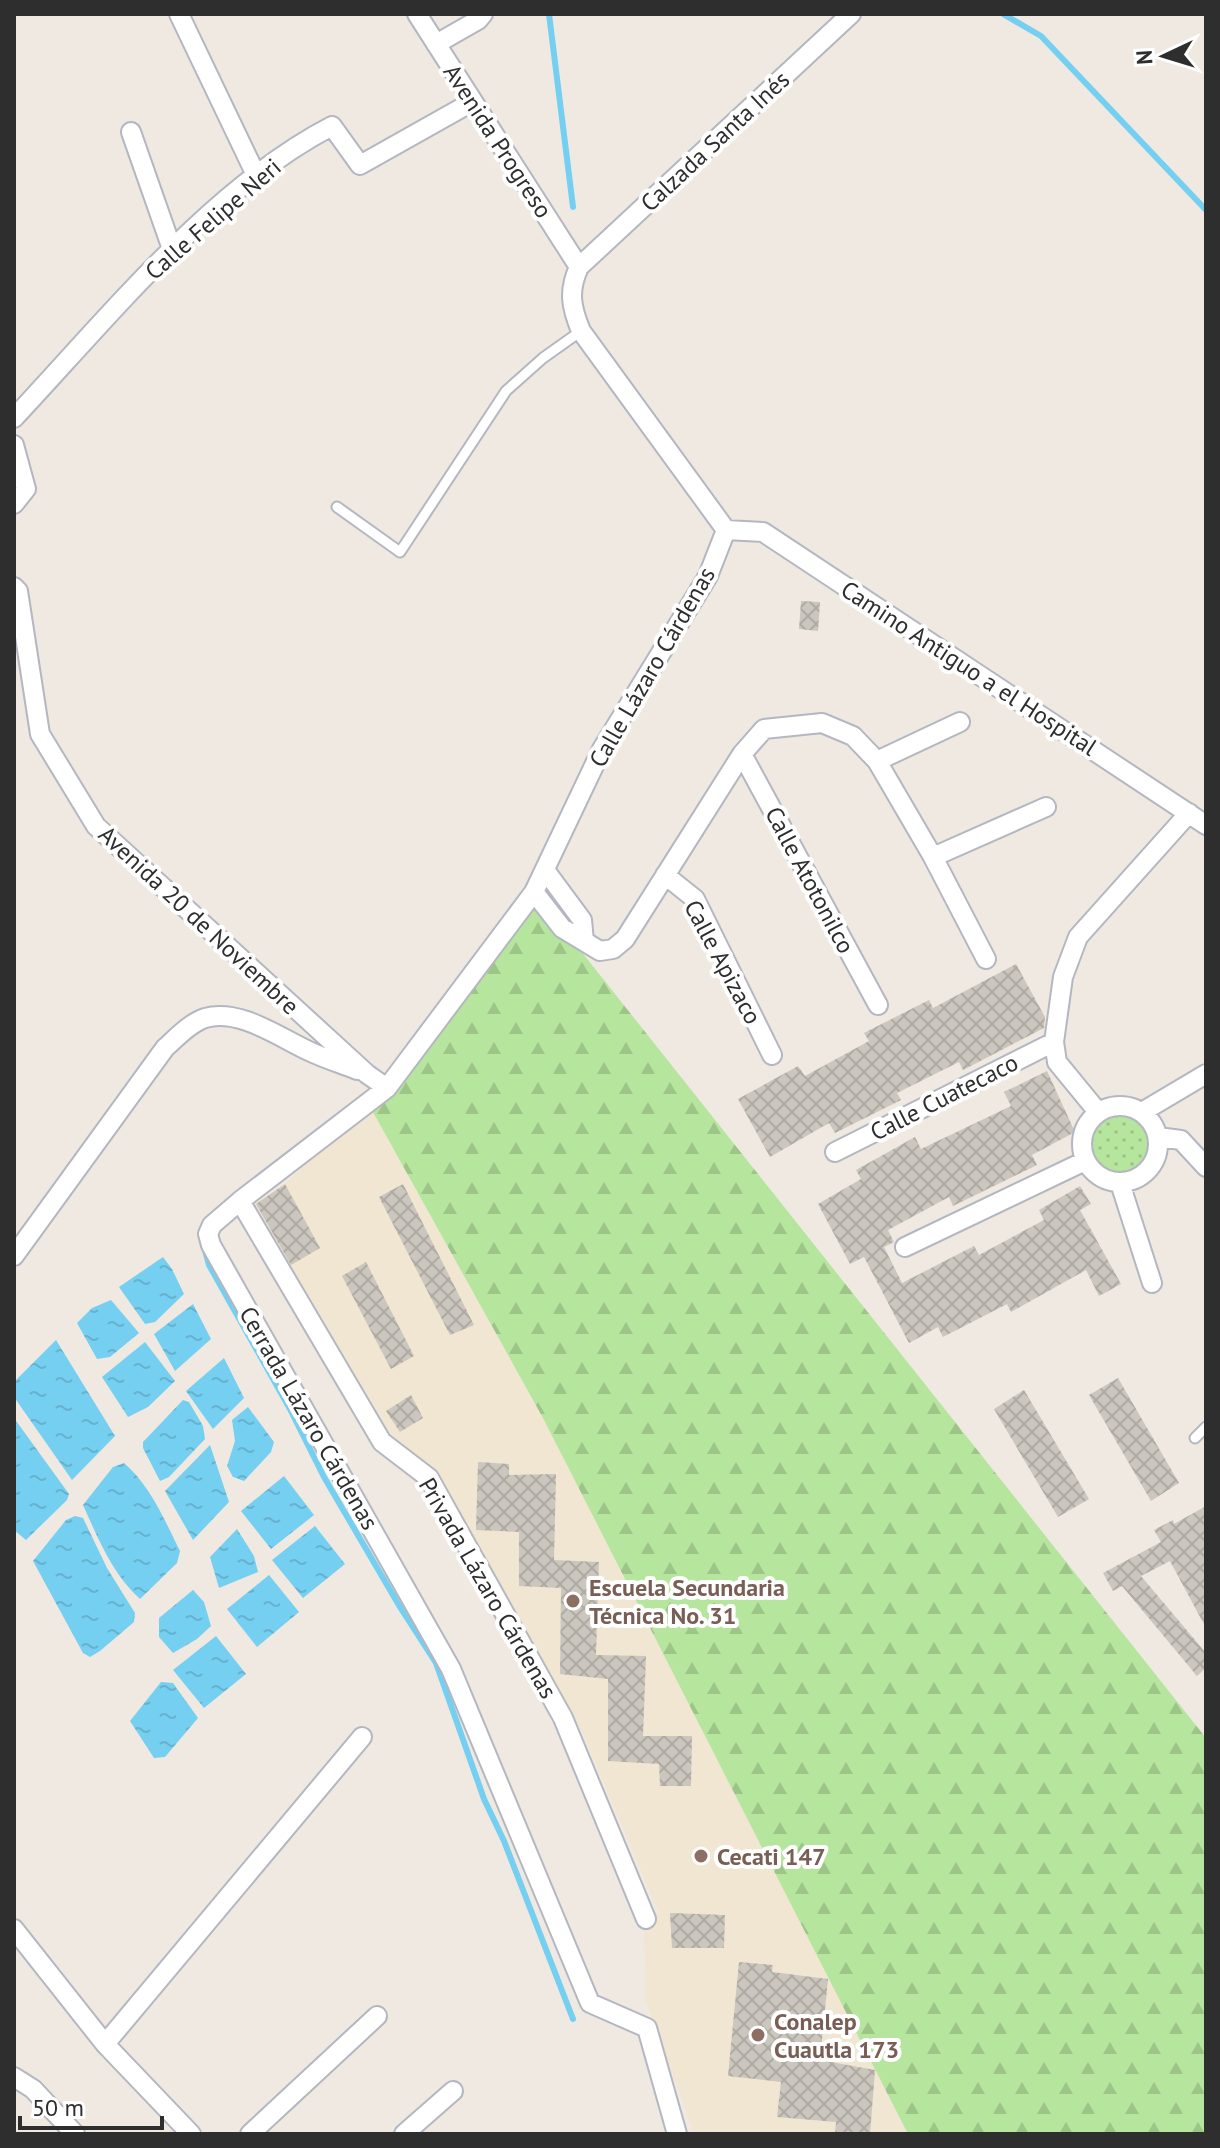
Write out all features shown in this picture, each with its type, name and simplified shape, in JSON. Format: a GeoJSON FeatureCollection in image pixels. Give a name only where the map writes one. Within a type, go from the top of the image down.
{"type":"FeatureCollection","features":[{"type":"Feature","properties":{"kind":"street"},"geometry":{"type":"LineString","coordinates":[[179,14],[256,175]]}},
{"type":"Feature","properties":{"kind":"street","name":"Avenida Progreso"},"geometry":{"type":"LineString","coordinates":[[417,14],[579,267]]}},
{"type":"Feature","properties":{"kind":"street"},"geometry":{"type":"LineString","coordinates":[[436,44],[483,14]]}},
{"type":"Feature","properties":{"kind":"street","name":"Calzada Santa Inés"},"geometry":{"type":"LineString","coordinates":[[579,267],[851,14]]}},
{"type":"Feature","properties":{"kind":"street","name":"Calle Felipe Neri"},"geometry":{"type":"LineString","coordinates":[[14,418],[172,249],[256,175],[332,126],[360,165],[472,102]]}},
{"type":"Feature","properties":{"kind":"street"},"geometry":{"type":"LineString","coordinates":[[131,132],[172,249]]}},
{"type":"Feature","properties":{"kind":"street"},"geometry":{"type":"LineString","coordinates":[[579,267],[573,281],[571,306],[581,331],[726,530]]}},
{"type":"Feature","properties":{"kind":"street"},"geometry":{"type":"LineString","coordinates":[[14,445],[26,489],[14,504]]}},
{"type":"Feature","properties":{"kind":"street","name":"Camino Antiguo a el Hospital"},"geometry":{"type":"LineString","coordinates":[[726,530],[763,532],[1206,825]]}},
{"type":"Feature","properties":{"kind":"street","name":"Calle Lázaro Cárdenas"},"geometry":{"type":"LineString","coordinates":[[545,870],[602,749],[708,576],[726,530]]}},
{"type":"Feature","properties":{"kind":"street","name":"Avenida 20 de Noviembre"},"geometry":{"type":"LineString","coordinates":[[14,587],[18,591],[40,734],[96,826],[367,1074],[387,1088]]}},
{"type":"Feature","properties":{"kind":"street"},"geometry":{"type":"LineString","coordinates":[[877,761],[960,722]]}},
{"type":"Feature","properties":{"kind":"street"},"geometry":{"type":"LineString","coordinates":[[534,892],[562,928],[600,951],[613,949],[625,939],[742,754],[764,729],[822,723],[853,736],[877,761],[933,857],[986,959]]}},
{"type":"Feature","properties":{"kind":"street","name":"Calle Atotonilco"},"geometry":{"type":"LineString","coordinates":[[742,754],[878,1005]]}},
{"type":"Feature","properties":{"kind":"street"},"geometry":{"type":"LineString","coordinates":[[933,857],[1046,807]]}},
{"type":"Feature","properties":{"kind":"street"},"geometry":{"type":"LineString","coordinates":[[1098,1112],[1057,1062],[1054,1042],[1063,977],[1078,937],[1189,813]]}},
{"type":"Feature","properties":{"kind":"street"},"geometry":{"type":"LineString","coordinates":[[545,870],[582,920],[584,941]]}},
{"type":"Feature","properties":{"kind":"street","name":"Cerrada Lázaro Cárdenas"},"geometry":{"type":"LineString","coordinates":[[545,870],[534,892],[387,1088],[240,1201],[212,1225],[208,1234],[211,1245],[451,1669],[590,2003],[647,2028],[677,2134]]}},
{"type":"Feature","properties":{"kind":"street","name":"Calle Apizaco"},"geometry":{"type":"LineString","coordinates":[[665,875],[695,899],[772,1055]]}},
{"type":"Feature","properties":{"kind":"street"},"geometry":{"type":"LineString","coordinates":[[14,1256],[165,1048],[205,1018],[247,1021],[367,1074]]}},
{"type":"Feature","properties":{"kind":"street","name":"Calle Cuatecaco"},"geometry":{"type":"LineString","coordinates":[[835,1152],[1054,1042]]}},
{"type":"Feature","properties":{"kind":"street"},"geometry":{"type":"LineString","coordinates":[[1142,1112],[1206,1074]]}},
{"type":"Feature","properties":{"kind":"street"},"geometry":{"type":"LineString","coordinates":[[1120,1105],[1142,1112],[1155,1127],[1158,1137],[1158,1154],[1150,1169],[1136,1179],[1120,1183],[1099,1177],[1085,1161],[1082,1148],[1083,1134],[1089,1122],[1098,1112],[1120,1105]]}},
{"type":"Feature","properties":{"kind":"street"},"geometry":{"type":"LineString","coordinates":[[1158,1137],[1181,1140],[1206,1167]]}},
{"type":"Feature","properties":{"kind":"street"},"geometry":{"type":"LineString","coordinates":[[905,1247],[1085,1161]]}},
{"type":"Feature","properties":{"kind":"street"},"geometry":{"type":"LineString","coordinates":[[1120,1183],[1152,1283]]}},
{"type":"Feature","properties":{"kind":"street","name":"Privada Lázaro Cárdenas"},"geometry":{"type":"LineString","coordinates":[[240,1201],[382,1442],[429,1478],[563,1718],[646,1919]]}},
{"type":"Feature","properties":{"kind":"street"},"geometry":{"type":"LineString","coordinates":[[105,2044],[362,1737]]}},
{"type":"Feature","properties":{"kind":"street"},"geometry":{"type":"LineString","coordinates":[[14,1929],[105,2044],[191,2134]]}},
{"type":"Feature","properties":{"kind":"street"},"geometry":{"type":"LineString","coordinates":[[250,2134],[377,2016]]}},
{"type":"Feature","properties":{"kind":"street"},"geometry":{"type":"LineString","coordinates":[[14,2077],[33,2089],[75,2134]]}},
{"type":"Feature","properties":{"kind":"street"},"geometry":{"type":"LineString","coordinates":[[404,2134],[453,2091]]}},
{"type":"Feature","properties":{"kind":"lane"},"geometry":{"type":"LineString","coordinates":[[337,507],[400,552],[506,391],[543,358],[581,331]]}},
{"type":"Feature","properties":{"kind":"lane"},"geometry":{"type":"LineString","coordinates":[[1195,1438],[1206,1427]]}},
{"type":"Feature","properties":{"kind":"shaded area"},"geometry":{"type":"Polygon","coordinates":[[[368,1103],[543,1418],[908,2134],[694,2134],[646,2001],[644,1931],[640,1922],[659,1913],[581,1729],[438,1473],[399,1448],[255,1204],[285,1184],[368,1103]]]}},
{"type":"Feature","properties":{"kind":"green space"},"geometry":{"type":"Polygon","coordinates":[[[534,892],[1206,1738],[1206,2134],[908,2134],[543,1418],[368,1103],[534,892]]]}},
{"type":"Feature","properties":{"kind":"green space"},"geometry":{"type":"Polygon","coordinates":[[[1121,1116],[1142,1124],[1150,1145],[1142,1166],[1121,1174],[1100,1166],[1092,1145],[1100,1124],[1121,1116]]]}},
{"type":"Feature","properties":{"kind":"water"},"geometry":{"type":"Polygon","coordinates":[[[163,1257],[184,1294],[155,1322],[145,1324],[119,1287],[163,1257]]]}},
{"type":"Feature","properties":{"kind":"water"},"geometry":{"type":"Polygon","coordinates":[[[111,1300],[139,1333],[110,1357],[97,1359],[77,1323],[92,1308],[111,1300]]]}},
{"type":"Feature","properties":{"kind":"water"},"geometry":{"type":"Polygon","coordinates":[[[193,1304],[211,1339],[175,1371],[154,1334],[193,1304]]]}},
{"type":"Feature","properties":{"kind":"water"},"geometry":{"type":"Polygon","coordinates":[[[56,1340],[115,1436],[72,1480],[14,1397],[14,1382],[56,1340]]]}},
{"type":"Feature","properties":{"kind":"water"},"geometry":{"type":"Polygon","coordinates":[[[145,1342],[175,1381],[148,1407],[128,1417],[102,1377],[145,1342]]]}},
{"type":"Feature","properties":{"kind":"water"},"geometry":{"type":"Polygon","coordinates":[[[224,1358],[244,1398],[213,1429],[186,1391],[224,1358]]]}},
{"type":"Feature","properties":{"kind":"water"},"geometry":{"type":"Polygon","coordinates":[[[183,1400],[189,1402],[203,1426],[205,1439],[169,1477],[160,1481],[143,1442],[183,1400]]]}},
{"type":"Feature","properties":{"kind":"water"},"geometry":{"type":"Polygon","coordinates":[[[248,1407],[274,1442],[271,1452],[244,1481],[233,1477],[227,1466],[235,1441],[232,1420],[248,1407]]]}},
{"type":"Feature","properties":{"kind":"water"},"geometry":{"type":"Polygon","coordinates":[[[14,1418],[69,1494],[67,1500],[26,1540],[14,1530],[14,1418]]]}},
{"type":"Feature","properties":{"kind":"water"},"geometry":{"type":"Polygon","coordinates":[[[210,1445],[229,1502],[193,1540],[165,1491],[210,1445]]]}},
{"type":"Feature","properties":{"kind":"water"},"geometry":{"type":"Polygon","coordinates":[[[124,1463],[149,1493],[180,1551],[177,1563],[140,1599],[114,1567],[83,1505],[113,1467],[124,1463]]]}},
{"type":"Feature","properties":{"kind":"water"},"geometry":{"type":"Polygon","coordinates":[[[284,1476],[314,1515],[271,1549],[241,1511],[284,1476]]]}},
{"type":"Feature","properties":{"kind":"water"},"geometry":{"type":"Polygon","coordinates":[[[75,1516],[83,1518],[107,1568],[135,1613],[134,1622],[90,1657],[83,1653],[33,1561],[66,1520],[75,1516]]]}},
{"type":"Feature","properties":{"kind":"water"},"geometry":{"type":"Polygon","coordinates":[[[315,1526],[345,1564],[303,1598],[272,1560],[315,1526]]]}},
{"type":"Feature","properties":{"kind":"water"},"geometry":{"type":"Polygon","coordinates":[[[237,1529],[254,1556],[258,1572],[219,1588],[210,1557],[237,1529]]]}},
{"type":"Feature","properties":{"kind":"water"},"geometry":{"type":"Polygon","coordinates":[[[269,1575],[299,1612],[257,1647],[227,1609],[269,1575]]]}},
{"type":"Feature","properties":{"kind":"water"},"geometry":{"type":"Polygon","coordinates":[[[193,1590],[204,1602],[211,1626],[197,1639],[173,1653],[159,1637],[159,1618],[193,1590]]]}},
{"type":"Feature","properties":{"kind":"water"},"geometry":{"type":"Polygon","coordinates":[[[216,1636],[246,1674],[204,1708],[173,1670],[216,1636]]]}},
{"type":"Feature","properties":{"kind":"water"},"geometry":{"type":"Polygon","coordinates":[[[161,1682],[173,1683],[198,1718],[165,1757],[154,1758],[130,1721],[161,1682]]]}},
{"type":"Feature","properties":{"kind":"building"},"geometry":{"type":"Polygon","coordinates":[[[801,601],[820,602],[818,631],[799,629],[801,601]]]}},
{"type":"Feature","properties":{"kind":"building"},"geometry":{"type":"Polygon","coordinates":[[[1016,964],[1045,1017],[1044,1028],[963,1070],[959,1062],[897,1093],[901,1100],[835,1133],[829,1123],[770,1157],[738,1099],[798,1066],[805,1076],[869,1041],[864,1033],[929,1000],[933,1008],[1016,964]]]}},
{"type":"Feature","properties":{"kind":"building"},"geometry":{"type":"Polygon","coordinates":[[[1047,1071],[1075,1132],[1032,1155],[1037,1165],[953,1206],[949,1197],[888,1230],[894,1242],[884,1247],[902,1283],[974,1246],[979,1255],[1044,1220],[1039,1210],[1080,1186],[1091,1204],[1080,1210],[1121,1284],[1099,1296],[1086,1270],[1011,1312],[1007,1304],[943,1337],[938,1327],[909,1343],[864,1257],[850,1264],[818,1204],[861,1179],[856,1170],[915,1137],[921,1149],[1011,1106],[1004,1092],[1047,1071]]]}},
{"type":"Feature","properties":{"kind":"building"},"geometry":{"type":"Polygon","coordinates":[[[285,1184],[320,1248],[291,1265],[256,1204],[285,1184]]]}},
{"type":"Feature","properties":{"kind":"building"},"geometry":{"type":"Polygon","coordinates":[[[403,1184],[474,1325],[450,1335],[379,1197],[403,1184]]]}},
{"type":"Feature","properties":{"kind":"building"},"geometry":{"type":"Polygon","coordinates":[[[366,1262],[414,1356],[391,1369],[342,1276],[366,1262]]]}},
{"type":"Feature","properties":{"kind":"building"},"geometry":{"type":"Polygon","coordinates":[[[1118,1378],[1179,1483],[1151,1501],[1089,1395],[1118,1378]]]}},
{"type":"Feature","properties":{"kind":"building"},"geometry":{"type":"Polygon","coordinates":[[[1024,1390],[1089,1499],[1058,1517],[994,1409],[1024,1390]]]}},
{"type":"Feature","properties":{"kind":"building"},"geometry":{"type":"Polygon","coordinates":[[[411,1395],[423,1418],[400,1432],[386,1411],[411,1395]]]}},
{"type":"Feature","properties":{"kind":"building"},"geometry":{"type":"Polygon","coordinates":[[[478,1462],[509,1464],[509,1475],[556,1474],[554,1560],[599,1562],[596,1655],[646,1656],[643,1736],[692,1736],[691,1786],[660,1786],[659,1764],[608,1761],[608,1679],[560,1674],[561,1588],[519,1586],[519,1532],[476,1530],[478,1462]]]}},
{"type":"Feature","properties":{"kind":"building"},"geometry":{"type":"Polygon","coordinates":[[[1206,1506],[1206,1628],[1170,1561],[1141,1576],[1206,1653],[1206,1668],[1197,1676],[1122,1586],[1113,1591],[1103,1573],[1161,1542],[1154,1530],[1173,1520],[1174,1524],[1206,1506]]]}},
{"type":"Feature","properties":{"kind":"building"},"geometry":{"type":"Polygon","coordinates":[[[670,1913],[725,1915],[724,1948],[672,1948],[670,1913]]]}},
{"type":"Feature","properties":{"kind":"building"},"geometry":{"type":"Polygon","coordinates":[[[739,1962],[773,1965],[772,1972],[828,1979],[820,2060],[875,2070],[870,2134],[835,2134],[836,2122],[777,2117],[781,2082],[728,2076],[739,1962]]]}},
{"type":"Feature","properties":{"kind":"waterway"},"geometry":{"type":"LineString","coordinates":[[549,14],[573,207]]}},
{"type":"Feature","properties":{"kind":"waterway"},"geometry":{"type":"LineString","coordinates":[[1003,14],[1041,36],[1206,210]]}},
{"type":"Feature","properties":{"kind":"waterway"},"geometry":{"type":"LineString","coordinates":[[205,1250],[209,1265],[290,1409],[324,1477],[436,1663],[484,1799],[504,1841],[573,2019]]}},
{"type":"Feature","properties":{"kind":"place","name":"Escuela Secundaria Técnica No. 31"},"geometry":{"type":"Point","coordinates":[573,1601]}},
{"type":"Feature","properties":{"kind":"place","name":"Cecati 147"},"geometry":{"type":"Point","coordinates":[701,1856]}},
{"type":"Feature","properties":{"kind":"place","name":"Conalep Cuautla 173"},"geometry":{"type":"Point","coordinates":[758,2035]}}]}
